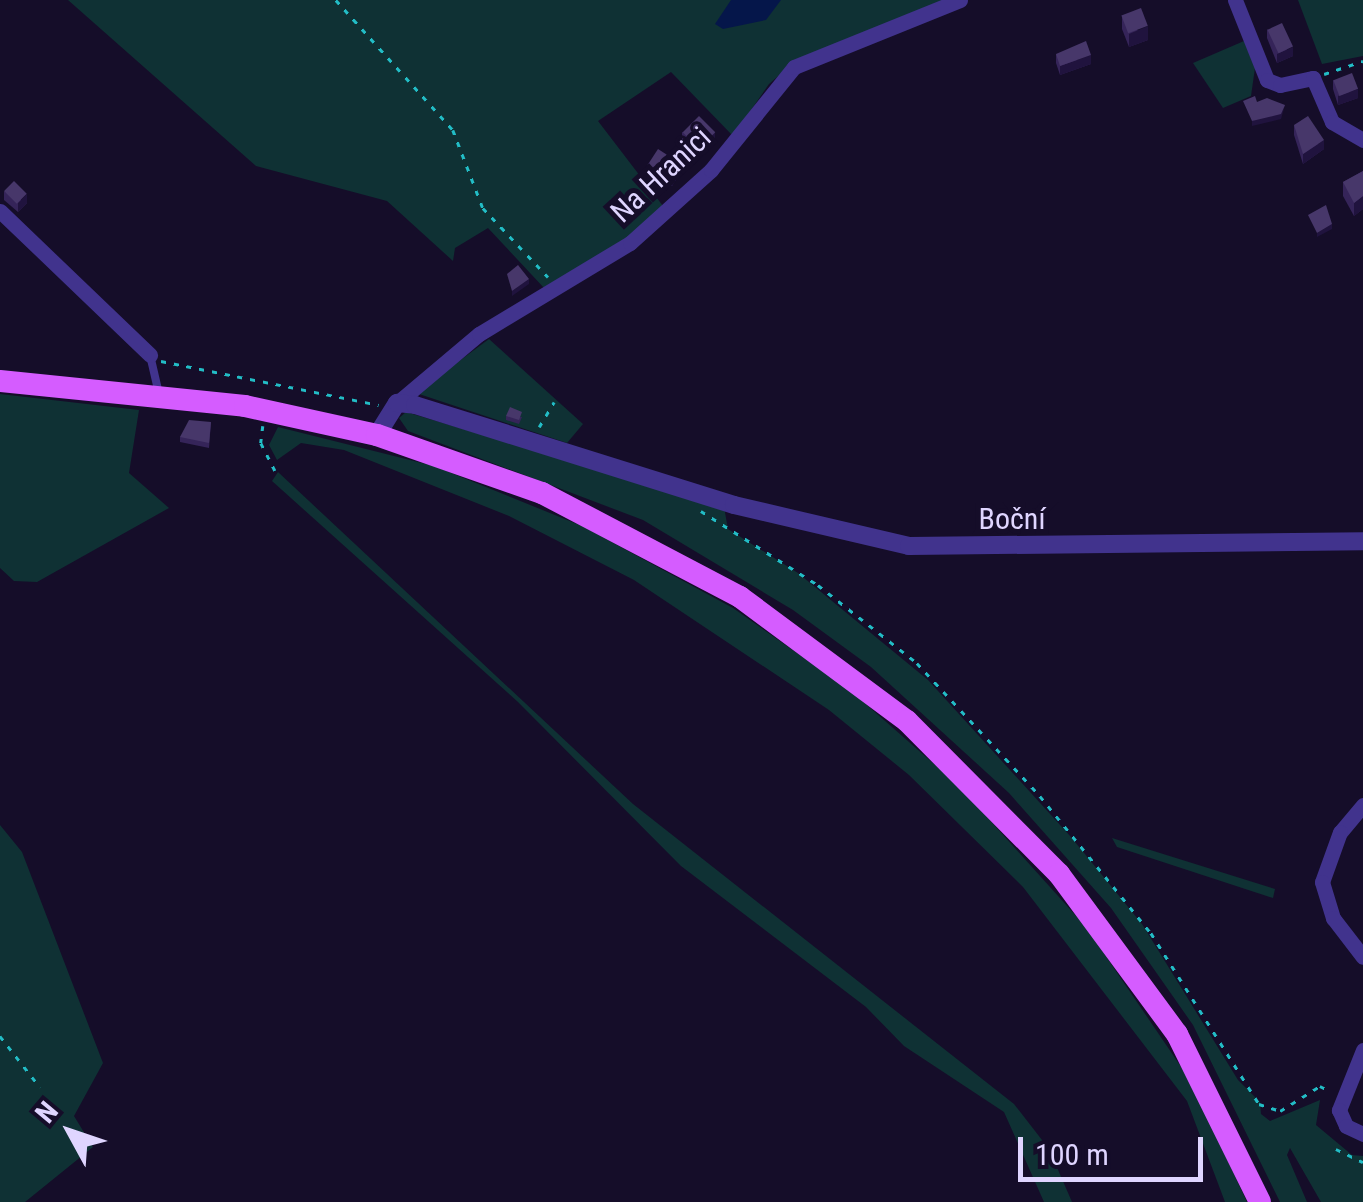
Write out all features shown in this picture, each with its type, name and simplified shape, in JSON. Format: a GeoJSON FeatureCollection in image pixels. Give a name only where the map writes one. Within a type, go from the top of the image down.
{"type":"FeatureCollection","features":[{"type":"Feature","properties":{"kind":"main road"},"geometry":{"type":"LineString","coordinates":[[0,382],[159,394],[265,410],[376,435],[505,479],[634,536],[782,624],[907,721],[1024,834],[1125,959],[1201,1074],[1260,1202]]}},
{"type":"Feature","properties":{"kind":"street","name":"Na Hranici"},"geometry":{"type":"LineString","coordinates":[[393,407],[479,334],[630,243],[711,170],[794,66],[960,0]]}},
{"type":"Feature","properties":{"kind":"street"},"geometry":{"type":"LineString","coordinates":[[1235,0],[1268,80],[1280,85],[1313,78],[1332,122],[1363,140]]}},
{"type":"Feature","properties":{"kind":"street"},"geometry":{"type":"LineString","coordinates":[[0,211],[150,355]]}},
{"type":"Feature","properties":{"kind":"street"},"geometry":{"type":"LineString","coordinates":[[376,435],[393,407]]}},
{"type":"Feature","properties":{"kind":"street","name":"Boční"},"geometry":{"type":"LineString","coordinates":[[393,407],[909,546],[1363,541]]}},
{"type":"Feature","properties":{"kind":"street"},"geometry":{"type":"LineString","coordinates":[[1363,805],[1340,832],[1322,882],[1333,918],[1363,958]]}},
{"type":"Feature","properties":{"kind":"street"},"geometry":{"type":"LineString","coordinates":[[1363,1050],[1339,1104],[1346,1126],[1363,1134]]}},
{"type":"Feature","properties":{"kind":"lane"},"geometry":{"type":"LineString","coordinates":[[150,355],[159,394]]}},
{"type":"Feature","properties":{"kind":"path"},"geometry":{"type":"LineString","coordinates":[[336,0],[454,130],[484,208],[556,290]]}},
{"type":"Feature","properties":{"kind":"path"},"geometry":{"type":"LineString","coordinates":[[1313,78],[1363,61]]}},
{"type":"Feature","properties":{"kind":"path"},"geometry":{"type":"LineString","coordinates":[[150,355],[393,407]]}},
{"type":"Feature","properties":{"kind":"path"},"geometry":{"type":"LineString","coordinates":[[532,442],[554,402]]}},
{"type":"Feature","properties":{"kind":"path"},"geometry":{"type":"LineString","coordinates":[[265,410],[261,443],[275,471]]}},
{"type":"Feature","properties":{"kind":"path"},"geometry":{"type":"LineString","coordinates":[[690,502],[742,544],[774,555],[818,586],[918,663],[1040,796],[1151,933],[1259,1104],[1280,1111],[1320,1086],[1339,1104]]}},
{"type":"Feature","properties":{"kind":"path"},"geometry":{"type":"LineString","coordinates":[[0,1036],[40,1087]]}},
{"type":"Feature","properties":{"kind":"path"},"geometry":{"type":"LineString","coordinates":[[1336,1149],[1363,1162]]}},
{"type":"Feature","properties":{"kind":"green space"},"geometry":{"type":"Polygon","coordinates":[[[68,0],[950,0],[798,59],[769,84],[733,136],[671,72],[598,121],[663,206],[627,238],[545,289],[488,228],[455,248],[453,261],[387,201],[256,166],[68,0]]]}},
{"type":"Feature","properties":{"kind":"green space"},"geometry":{"type":"Polygon","coordinates":[[[1298,0],[1363,0],[1363,56],[1322,64],[1298,0]]]}},
{"type":"Feature","properties":{"kind":"green space"},"geometry":{"type":"Polygon","coordinates":[[[1244,41],[1255,68],[1251,96],[1223,108],[1193,63],[1244,41]]]}},
{"type":"Feature","properties":{"kind":"green space"},"geometry":{"type":"Polygon","coordinates":[[[489,339],[583,424],[567,443],[416,393],[489,339]]]}},
{"type":"Feature","properties":{"kind":"green space"},"geometry":{"type":"Polygon","coordinates":[[[0,394],[139,410],[129,473],[169,508],[37,582],[14,581],[0,568],[0,394]]]}},
{"type":"Feature","properties":{"kind":"green space"},"geometry":{"type":"Polygon","coordinates":[[[406,412],[724,507],[728,529],[798,573],[928,680],[1071,837],[1142,924],[1238,1080],[1260,1102],[1261,1114],[1270,1121],[1320,1100],[1316,1125],[1352,1155],[1363,1156],[1363,1202],[1321,1202],[1290,1148],[1287,1155],[1307,1202],[1280,1202],[1193,1025],[1111,908],[1009,793],[871,667],[793,610],[643,520],[408,431],[399,418],[406,412]]]}},
{"type":"Feature","properties":{"kind":"green space"},"geometry":{"type":"Polygon","coordinates":[[[278,427],[434,466],[582,526],[733,608],[851,691],[959,786],[1086,927],[1190,1080],[1247,1202],[1225,1202],[1187,1101],[1023,887],[909,775],[829,710],[634,580],[509,516],[344,450],[301,443],[277,460],[269,445],[278,427]]]}},
{"type":"Feature","properties":{"kind":"green space"},"geometry":{"type":"Polygon","coordinates":[[[278,472],[633,804],[1014,1104],[1049,1149],[1072,1202],[1044,1202],[1004,1112],[904,1046],[866,1007],[681,866],[518,702],[272,481],[278,472]]]}},
{"type":"Feature","properties":{"kind":"green space"},"geometry":{"type":"Polygon","coordinates":[[[0,825],[22,852],[103,1063],[74,1116],[93,1147],[25,1202],[0,1202],[0,825]]]}},
{"type":"Feature","properties":{"kind":"green space"},"geometry":{"type":"Polygon","coordinates":[[[1112,838],[1275,889],[1273,898],[1117,847],[1112,838]]]}},
{"type":"Feature","properties":{"kind":"shaded area"},"geometry":{"type":"Polygon","coordinates":[[[731,0],[781,0],[766,20],[723,29],[715,24],[731,0]]]}},
{"type":"Feature","properties":{"kind":"building"},"geometry":{"type":"Polygon","coordinates":[[[1141,8],[1148,26],[1128,33],[1121,16],[1141,8]]]}},
{"type":"Feature","properties":{"kind":"building"},"geometry":{"type":"Polygon","coordinates":[[[1282,23],[1293,47],[1278,53],[1267,30],[1282,23]]]}},
{"type":"Feature","properties":{"kind":"building"},"geometry":{"type":"Polygon","coordinates":[[[1086,41],[1091,55],[1060,66],[1056,54],[1086,41]]]}},
{"type":"Feature","properties":{"kind":"building"},"geometry":{"type":"Polygon","coordinates":[[[1352,73],[1358,89],[1339,96],[1333,80],[1352,73]]]}},
{"type":"Feature","properties":{"kind":"building"},"geometry":{"type":"Polygon","coordinates":[[[1255,96],[1257,102],[1267,98],[1285,105],[1281,114],[1252,121],[1243,101],[1255,96]]]}},
{"type":"Feature","properties":{"kind":"building"},"geometry":{"type":"Polygon","coordinates":[[[699,116],[715,132],[699,149],[683,132],[699,116]]]}},
{"type":"Feature","properties":{"kind":"building"},"geometry":{"type":"Polygon","coordinates":[[[1308,116],[1324,140],[1303,154],[1294,125],[1308,116]]]}},
{"type":"Feature","properties":{"kind":"building"},"geometry":{"type":"Polygon","coordinates":[[[658,149],[683,165],[672,182],[647,166],[658,149]]]}},
{"type":"Feature","properties":{"kind":"building"},"geometry":{"type":"Polygon","coordinates":[[[1363,171],[1363,196],[1354,203],[1343,182],[1363,171]]]}},
{"type":"Feature","properties":{"kind":"building"},"geometry":{"type":"Polygon","coordinates":[[[14,181],[27,194],[17,204],[4,191],[14,181]]]}},
{"type":"Feature","properties":{"kind":"building"},"geometry":{"type":"Polygon","coordinates":[[[1326,205],[1332,224],[1317,233],[1308,215],[1326,205]]]}},
{"type":"Feature","properties":{"kind":"building"},"geometry":{"type":"Polygon","coordinates":[[[518,265],[529,279],[512,291],[507,274],[518,265]]]}},
{"type":"Feature","properties":{"kind":"building"},"geometry":{"type":"Polygon","coordinates":[[[510,407],[522,412],[519,420],[506,416],[510,407]]]}},
{"type":"Feature","properties":{"kind":"building"},"geometry":{"type":"Polygon","coordinates":[[[189,420],[211,422],[209,443],[180,437],[189,420]]]}}]}
